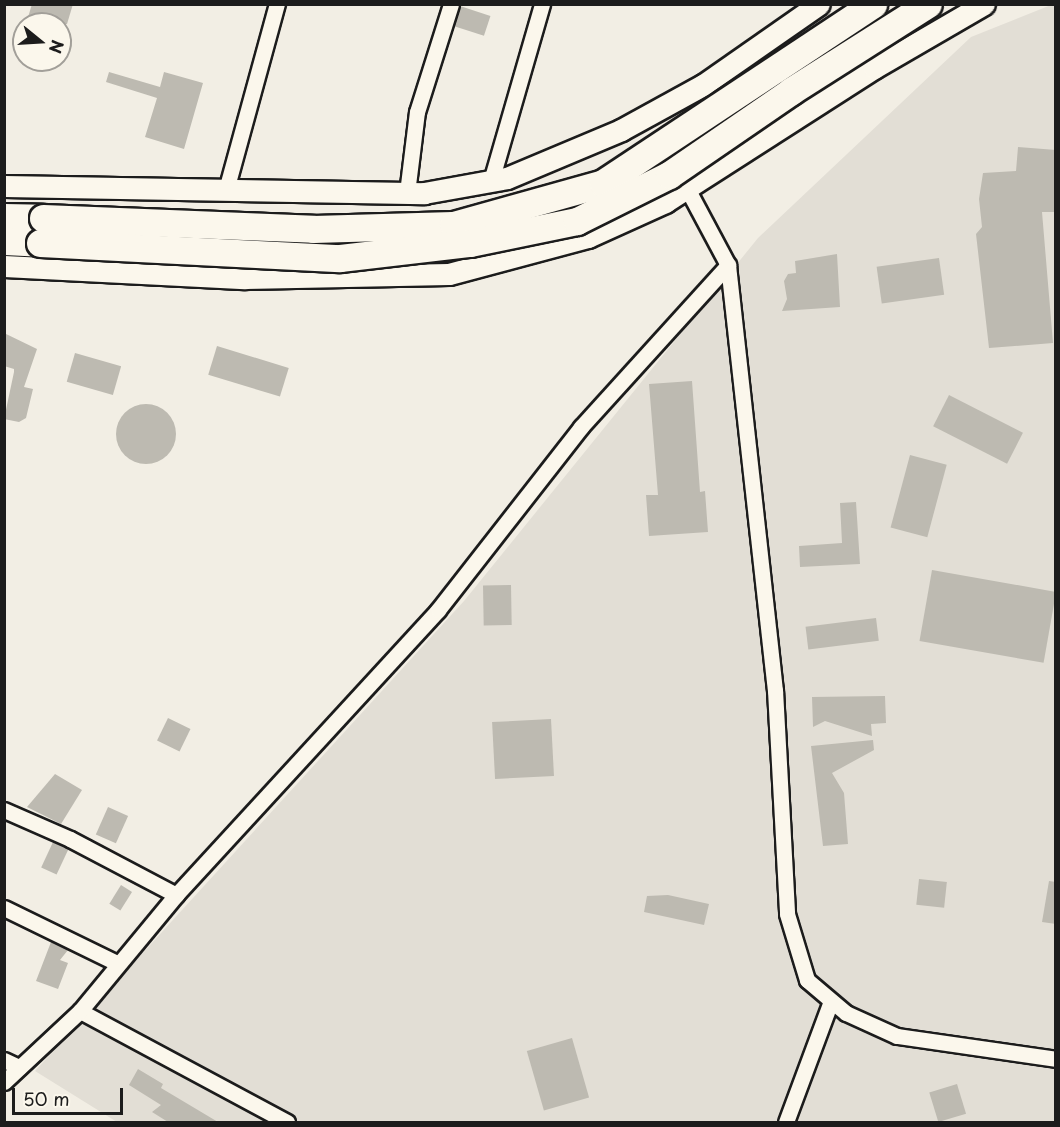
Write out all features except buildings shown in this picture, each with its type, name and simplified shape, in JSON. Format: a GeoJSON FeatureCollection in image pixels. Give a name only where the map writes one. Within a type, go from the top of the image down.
{"type":"FeatureCollection","features":[{"type":"Feature","properties":{"kind":"highway"},"geometry":{"type":"LineString","coordinates":[[4,241],[41,231],[313,230],[453,225],[603,183],[873,4]]}},
{"type":"Feature","properties":{"kind":"highway"},"geometry":{"type":"LineString","coordinates":[[4,217],[41,231],[340,258],[470,243],[577,220],[669,175],[791,91],[928,4]]}},
{"type":"Feature","properties":{"kind":"street"},"geometry":{"type":"LineString","coordinates":[[226,189],[277,4]]}},
{"type":"Feature","properties":{"kind":"street"},"geometry":{"type":"LineString","coordinates":[[407,193],[417,112],[451,4]]}},
{"type":"Feature","properties":{"kind":"street"},"geometry":{"type":"LineString","coordinates":[[491,181],[542,4]]}},
{"type":"Feature","properties":{"kind":"street"},"geometry":{"type":"LineString","coordinates":[[4,186],[407,193],[491,181],[611,135],[648,116],[703,85],[819,4]]}},
{"type":"Feature","properties":{"kind":"street"},"geometry":{"type":"LineString","coordinates":[[4,266],[245,278],[449,274],[588,237],[687,189],[874,68],[984,4]]}},
{"type":"Feature","properties":{"kind":"street"},"geometry":{"type":"LineString","coordinates":[[648,116],[728,265],[775,690],[787,914],[807,980],[846,1013],[897,1036],[1056,1059]]}},
{"type":"Feature","properties":{"kind":"street"},"geometry":{"type":"LineString","coordinates":[[4,1082],[80,1011],[117,963],[171,906],[176,895],[438,610],[581,427],[728,265]]}},
{"type":"Feature","properties":{"kind":"street"},"geometry":{"type":"LineString","coordinates":[[4,810],[70,839],[176,895]]}},
{"type":"Feature","properties":{"kind":"street"},"geometry":{"type":"LineString","coordinates":[[4,908],[117,963]]}},
{"type":"Feature","properties":{"kind":"street"},"geometry":{"type":"LineString","coordinates":[[786,1122],[831,1001]]}},
{"type":"Feature","properties":{"kind":"street"},"geometry":{"type":"LineString","coordinates":[[80,1011],[287,1122]]}},
{"type":"Feature","properties":{"kind":"street"},"geometry":{"type":"LineString","coordinates":[[4,1060],[19,1067]]}},
{"type":"Feature","properties":{"kind":"shaded area"},"geometry":{"type":"Polygon","coordinates":[[[1055,5],[1055,1122],[117,1122],[35,1071],[464,601],[758,238],[971,37],[1055,5]]]}}]}
